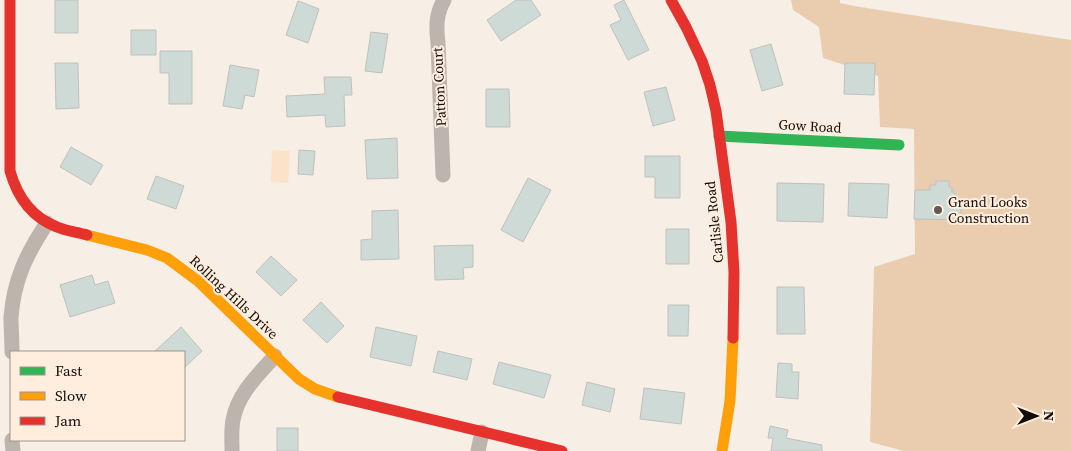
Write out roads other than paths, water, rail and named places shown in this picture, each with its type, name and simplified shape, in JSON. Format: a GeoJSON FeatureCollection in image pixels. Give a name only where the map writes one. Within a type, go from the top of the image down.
{"type":"FeatureCollection","features":[{"type":"Feature","properties":{"kind":"street","name":"Rolling Hills Drive"},"geometry":{"type":"LineString","coordinates":[[10,0],[10,171],[14,186],[22,200],[33,212],[57,227],[147,250],[166,258],[184,269],[299,379],[315,389],[333,396],[562,451]]}},
{"type":"Feature","properties":{"kind":"street","name":"Patton Court"},"geometry":{"type":"LineString","coordinates":[[444,0],[437,17],[436,28],[444,175]]}},
{"type":"Feature","properties":{"kind":"street","name":"Carlisle Road"},"geometry":{"type":"LineString","coordinates":[[671,0],[702,60],[710,85],[716,111],[731,222],[734,308],[730,401],[722,451]]}},
{"type":"Feature","properties":{"kind":"street","name":"Gow Road"},"geometry":{"type":"LineString","coordinates":[[719,136],[899,145]]}},
{"type":"Feature","properties":{"kind":"street"},"geometry":{"type":"LineString","coordinates":[[12,351],[11,317],[14,292],[21,268],[32,245],[47,222]]}},
{"type":"Feature","properties":{"kind":"street"},"geometry":{"type":"LineString","coordinates":[[232,451],[233,419],[238,403],[247,387],[275,356]]}},
{"type":"Feature","properties":{"kind":"street"},"geometry":{"type":"LineString","coordinates":[[478,451],[482,432]]}},
{"type":"Feature","properties":{"kind":"place","name":"Grand Looks Construction"},"geometry":{"type":"Point","coordinates":[938,210]}}]}
